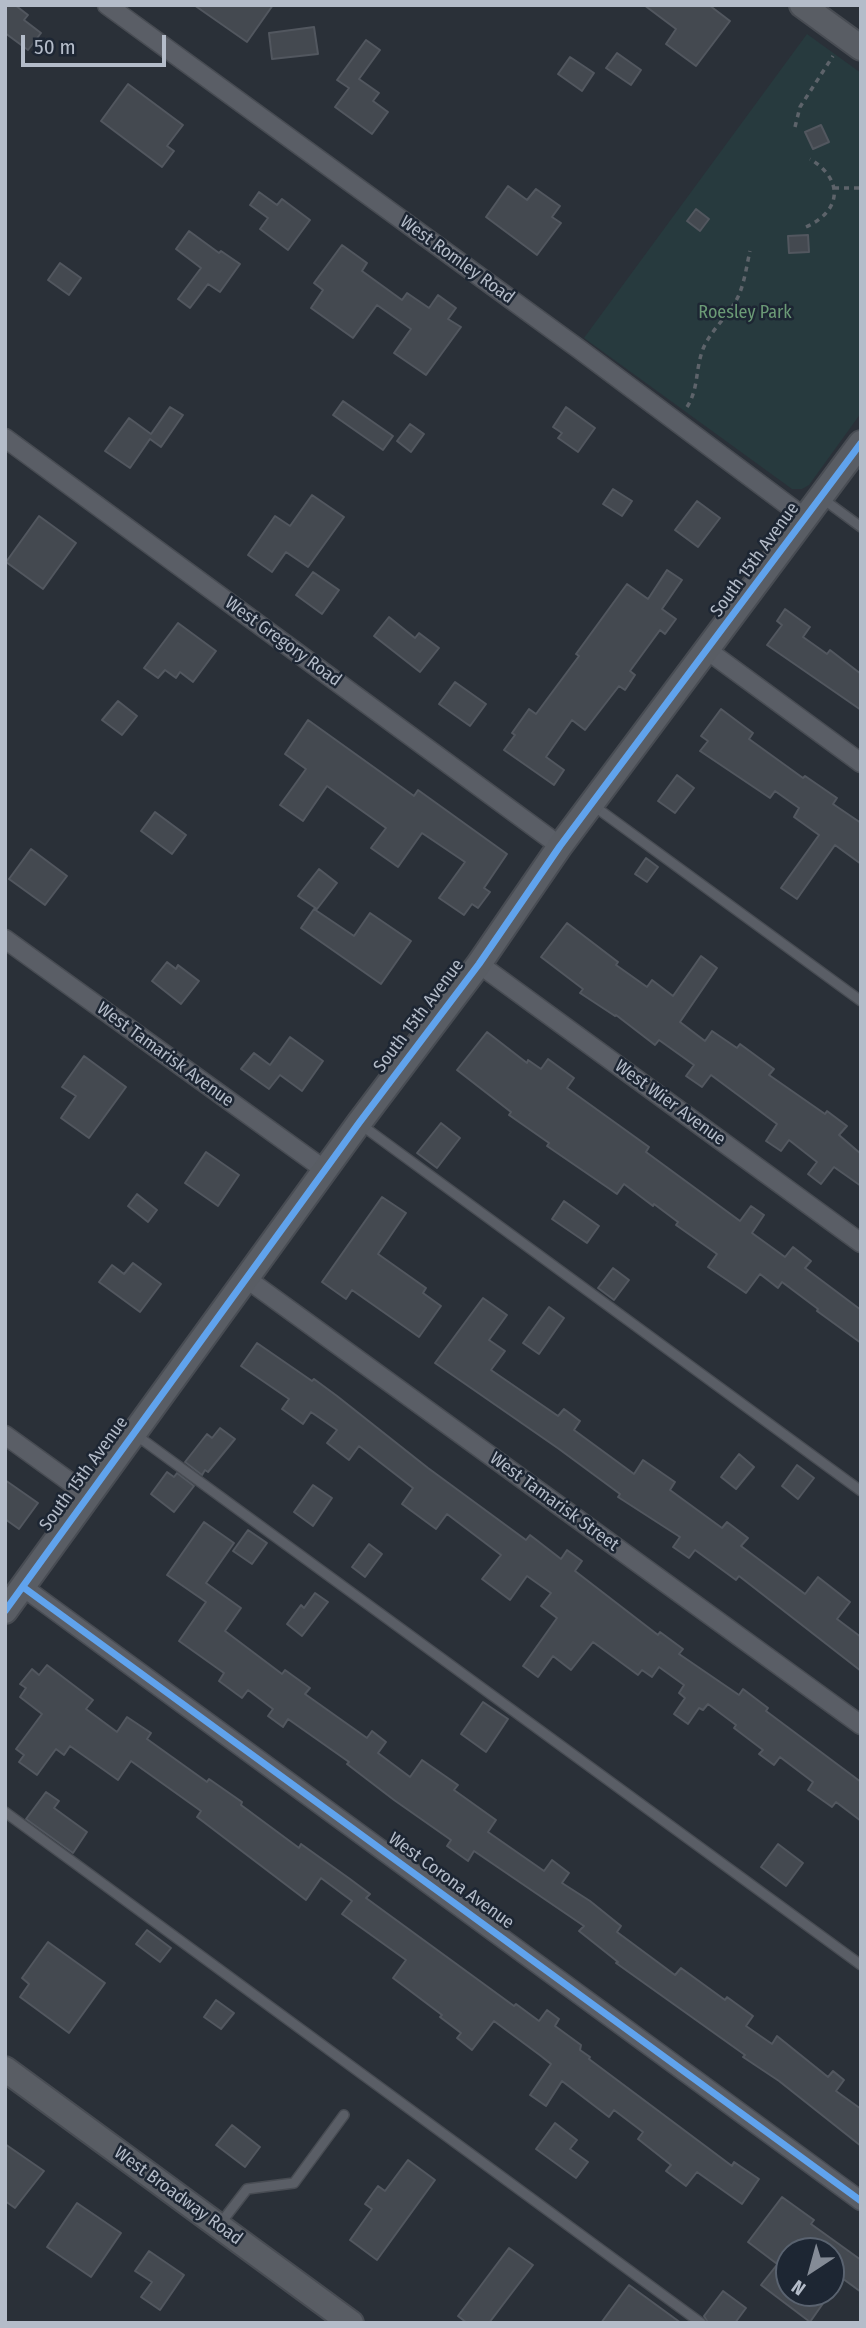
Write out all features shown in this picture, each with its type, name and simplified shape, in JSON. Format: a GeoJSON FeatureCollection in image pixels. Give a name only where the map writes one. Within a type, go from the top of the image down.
{"type":"FeatureCollection","features":[{"type":"Feature","properties":{"kind":"street","name":"West Romley Road"},"geometry":{"type":"LineString","coordinates":[[107,5],[568,341],[805,518]]}},
{"type":"Feature","properties":{"kind":"street"},"geometry":{"type":"LineString","coordinates":[[802,5],[861,48]]}},
{"type":"Feature","properties":{"kind":"street","name":"West Gregory Road"},"geometry":{"type":"LineString","coordinates":[[5,438],[560,846]]}},
{"type":"Feature","properties":{"kind":"street","name":"South 15th Avenue"},"geometry":{"type":"LineString","coordinates":[[5,1611],[359,1123],[479,964],[560,846],[861,443]]}},
{"type":"Feature","properties":{"kind":"street"},"geometry":{"type":"LineString","coordinates":[[707,650],[861,763]]}},
{"type":"Feature","properties":{"kind":"street","name":"West Tamarisk Avenue"},"geometry":{"type":"LineString","coordinates":[[5,939],[325,1170]]}},
{"type":"Feature","properties":{"kind":"street","name":"West Wier Avenue"},"geometry":{"type":"LineString","coordinates":[[479,964],[861,1243]]}},
{"type":"Feature","properties":{"kind":"street","name":"West Tamarisk Street"},"geometry":{"type":"LineString","coordinates":[[247,1279],[861,1725]]}},
{"type":"Feature","properties":{"kind":"street"},"geometry":{"type":"LineString","coordinates":[[5,1434],[88,1495]]}},
{"type":"Feature","properties":{"kind":"street","name":"West Corona Avenue"},"geometry":{"type":"LineString","coordinates":[[23,1587],[861,2201]]}},
{"type":"Feature","properties":{"kind":"street","name":"West Broadway Road"},"geometry":{"type":"LineString","coordinates":[[5,2069],[351,2323]]}},
{"type":"Feature","properties":{"kind":"lane"},"geometry":{"type":"LineString","coordinates":[[821,497],[861,527]]}},
{"type":"Feature","properties":{"kind":"lane"},"geometry":{"type":"LineString","coordinates":[[592,805],[861,1001]]}},
{"type":"Feature","properties":{"kind":"lane"},"geometry":{"type":"LineString","coordinates":[[359,1123],[861,1491]]}},
{"type":"Feature","properties":{"kind":"lane"},"geometry":{"type":"LineString","coordinates":[[134,1433],[861,1965]]}},
{"type":"Feature","properties":{"kind":"lane"},"geometry":{"type":"LineString","coordinates":[[5,1812],[701,2323]]}},
{"type":"Feature","properties":{"kind":"lane"},"geometry":{"type":"LineString","coordinates":[[219,2226],[247,2189],[294,2183],[344,2115]]}},
{"type":"Feature","properties":{"kind":"path"},"geometry":{"type":"LineString","coordinates":[[795,127],[800,107],[833,56]]}},
{"type":"Feature","properties":{"kind":"path"},"geometry":{"type":"LineString","coordinates":[[806,226],[816,222],[833,204],[834,188],[834,183],[823,167],[810,159]]}},
{"type":"Feature","properties":{"kind":"path"},"geometry":{"type":"LineString","coordinates":[[834,188],[861,188]]}},
{"type":"Feature","properties":{"kind":"path"},"geometry":{"type":"LineString","coordinates":[[686,409],[695,396],[698,364],[704,346],[736,302],[750,251]]}},
{"type":"Feature","properties":{"kind":"green space","name":"Roesley Park"},"geometry":{"type":"Polygon","coordinates":[[[807,34],[861,73],[861,413],[809,485],[802,489],[792,489],[584,338],[807,34]]]}},
{"type":"Feature","properties":{"kind":"building"},"geometry":{"type":"Polygon","coordinates":[[[5,5],[15,5],[28,15],[24,20],[41,33],[28,50],[5,33],[5,5]]]}},
{"type":"Feature","properties":{"kind":"building"},"geometry":{"type":"Polygon","coordinates":[[[194,5],[273,5],[247,42],[194,5]]]}},
{"type":"Feature","properties":{"kind":"building"},"geometry":{"type":"Polygon","coordinates":[[[644,5],[709,5],[730,21],[696,66],[666,44],[676,29],[644,5]]]}},
{"type":"Feature","properties":{"kind":"building"},"geometry":{"type":"Polygon","coordinates":[[[314,27],[318,54],[272,59],[269,33],[314,27]]]}},
{"type":"Feature","properties":{"kind":"building"},"geometry":{"type":"Polygon","coordinates":[[[366,40],[380,50],[359,79],[379,93],[373,101],[388,112],[372,134],[335,107],[349,88],[337,80],[366,40]]]}},
{"type":"Feature","properties":{"kind":"building"},"geometry":{"type":"Polygon","coordinates":[[[617,53],[641,70],[631,85],[606,68],[617,53]]]}},
{"type":"Feature","properties":{"kind":"building"},"geometry":{"type":"Polygon","coordinates":[[[570,57],[594,73],[582,91],[558,74],[570,57]]]}},
{"type":"Feature","properties":{"kind":"building"},"geometry":{"type":"Polygon","coordinates":[[[128,84],[183,125],[167,146],[174,151],[162,167],[101,121],[128,84]]]}},
{"type":"Feature","properties":{"kind":"building"},"geometry":{"type":"Polygon","coordinates":[[[821,125],[829,142],[813,149],[805,132],[821,125]]]}},
{"type":"Feature","properties":{"kind":"building"},"geometry":{"type":"Polygon","coordinates":[[[508,186],[527,200],[536,189],[560,206],[552,217],[561,223],[537,255],[486,217],[508,186]]]}},
{"type":"Feature","properties":{"kind":"building"},"geometry":{"type":"Polygon","coordinates":[[[259,192],[277,205],[282,199],[310,220],[288,250],[260,229],[268,218],[250,205],[259,192]]]}},
{"type":"Feature","properties":{"kind":"building"},"geometry":{"type":"Polygon","coordinates":[[[696,209],[709,219],[700,231],[687,221],[696,209]]]}},
{"type":"Feature","properties":{"kind":"building"},"geometry":{"type":"Polygon","coordinates":[[[189,231],[219,253],[221,251],[240,264],[220,292],[208,284],[190,308],[178,299],[201,268],[176,249],[189,231]]]}},
{"type":"Feature","properties":{"kind":"building"},"geometry":{"type":"Polygon","coordinates":[[[808,235],[809,252],[789,253],[788,236],[808,235]]]}},
{"type":"Feature","properties":{"kind":"building"},"geometry":{"type":"Polygon","coordinates":[[[342,245],[367,263],[362,271],[402,300],[407,293],[429,308],[438,295],[456,308],[448,319],[461,327],[426,375],[394,353],[411,329],[377,305],[353,338],[311,308],[323,290],[314,283],[342,245]]]}},
{"type":"Feature","properties":{"kind":"building"},"geometry":{"type":"Polygon","coordinates":[[[60,263],[81,278],[69,295],[48,280],[60,263]]]}},
{"type":"Feature","properties":{"kind":"building"},"geometry":{"type":"Polygon","coordinates":[[[343,401],[393,436],[383,450],[333,415],[343,401]]]}},
{"type":"Feature","properties":{"kind":"building"},"geometry":{"type":"Polygon","coordinates":[[[170,407],[183,415],[161,447],[150,439],[130,468],[105,451],[129,418],[151,434],[170,407]]]}},
{"type":"Feature","properties":{"kind":"building"},"geometry":{"type":"Polygon","coordinates":[[[566,407],[595,428],[578,452],[558,438],[562,433],[553,427],[566,407]]]}},
{"type":"Feature","properties":{"kind":"building"},"geometry":{"type":"Polygon","coordinates":[[[410,424],[424,434],[411,452],[397,441],[410,424]]]}},
{"type":"Feature","properties":{"kind":"building"},"geometry":{"type":"Polygon","coordinates":[[[613,489],[632,501],[622,516],[603,504],[613,489]]]}},
{"type":"Feature","properties":{"kind":"building"},"geometry":{"type":"Polygon","coordinates":[[[312,495],[344,517],[308,567],[286,552],[272,572],[248,555],[275,516],[290,526],[312,495]]]}},
{"type":"Feature","properties":{"kind":"building"},"geometry":{"type":"Polygon","coordinates":[[[697,501],[720,518],[698,547],[675,530],[697,501]]]}},
{"type":"Feature","properties":{"kind":"building"},"geometry":{"type":"Polygon","coordinates":[[[39,516],[76,543],[43,589],[6,562],[39,516]]]}},
{"type":"Feature","properties":{"kind":"building"},"geometry":{"type":"Polygon","coordinates":[[[667,570],[682,580],[662,609],[676,619],[665,634],[660,630],[630,671],[635,675],[625,690],[619,686],[585,730],[572,720],[546,757],[564,770],[554,785],[504,750],[515,735],[512,733],[529,709],[536,714],[627,584],[648,599],[667,570]]]}},
{"type":"Feature","properties":{"kind":"building"},"geometry":{"type":"Polygon","coordinates":[[[313,572],[339,590],[322,614],[296,595],[313,572]]]}},
{"type":"Feature","properties":{"kind":"building"},"geometry":{"type":"Polygon","coordinates":[[[785,609],[810,627],[803,637],[827,654],[830,650],[861,674],[861,710],[767,645],[782,625],[777,621],[785,609]]]}},
{"type":"Feature","properties":{"kind":"building"},"geometry":{"type":"Polygon","coordinates":[[[389,617],[415,638],[419,633],[439,648],[420,672],[374,636],[389,617]]]}},
{"type":"Feature","properties":{"kind":"building"},"geometry":{"type":"Polygon","coordinates":[[[178,623],[216,651],[193,682],[180,672],[176,678],[165,670],[158,678],[144,668],[178,623]]]}},
{"type":"Feature","properties":{"kind":"building"},"geometry":{"type":"Polygon","coordinates":[[[455,682],[486,704],[470,726],[439,704],[455,682]]]}},
{"type":"Feature","properties":{"kind":"building"},"geometry":{"type":"Polygon","coordinates":[[[118,701],[137,716],[122,735],[102,720],[118,701]]]}},
{"type":"Feature","properties":{"kind":"building"},"geometry":{"type":"Polygon","coordinates":[[[721,709],[753,733],[749,739],[803,778],[805,776],[837,798],[833,804],[861,823],[861,864],[835,845],[797,899],[781,888],[819,835],[794,817],[799,808],[775,791],[770,798],[700,751],[708,741],[701,736],[721,709]]]}},
{"type":"Feature","properties":{"kind":"building"},"geometry":{"type":"Polygon","coordinates":[[[308,720],[414,796],[418,790],[507,854],[484,888],[490,892],[478,908],[472,904],[464,915],[439,898],[465,862],[422,833],[398,867],[371,848],[386,828],[327,786],[303,821],[280,805],[306,769],[285,754],[308,720]]]}},
{"type":"Feature","properties":{"kind":"building"},"geometry":{"type":"Polygon","coordinates":[[[677,775],[694,788],[675,813],[658,801],[677,775]]]}},
{"type":"Feature","properties":{"kind":"building"},"geometry":{"type":"Polygon","coordinates":[[[155,812],[186,835],[172,854],[141,831],[155,812]]]}},
{"type":"Feature","properties":{"kind":"building"},"geometry":{"type":"Polygon","coordinates":[[[31,849],[67,876],[45,905],[9,879],[31,849]]]}},
{"type":"Feature","properties":{"kind":"building"},"geometry":{"type":"Polygon","coordinates":[[[646,858],[658,867],[647,882],[635,874],[646,858]]]}},
{"type":"Feature","properties":{"kind":"building"},"geometry":{"type":"Polygon","coordinates":[[[319,869],[337,883],[317,909],[298,896],[319,869]]]}},
{"type":"Feature","properties":{"kind":"building"},"geometry":{"type":"Polygon","coordinates":[[[314,909],[354,936],[370,913],[411,941],[381,984],[301,928],[314,909]]]}},
{"type":"Feature","properties":{"kind":"building"},"geometry":{"type":"Polygon","coordinates":[[[567,923],[618,962],[616,965],[647,987],[652,980],[673,996],[701,956],[717,968],[680,1022],[705,1041],[712,1031],[737,1048],[740,1044],[774,1069],[769,1075],[847,1126],[839,1135],[861,1154],[861,1186],[834,1167],[821,1184],[808,1174],[817,1162],[789,1140],[781,1151],[766,1141],[777,1124],[711,1075],[702,1087],[686,1076],[694,1065],[659,1040],[655,1045],[616,1015],[580,993],[583,989],[541,957],[567,923]]]}},
{"type":"Feature","properties":{"kind":"building"},"geometry":{"type":"Polygon","coordinates":[[[167,962],[176,969],[178,965],[199,981],[181,1004],[152,981],[167,962]]]}},
{"type":"Feature","properties":{"kind":"building"},"geometry":{"type":"Polygon","coordinates":[[[487,1032],[527,1063],[528,1060],[541,1069],[548,1059],[574,1078],[567,1088],[649,1147],[646,1152],[740,1221],[751,1206],[764,1215],[752,1233],[785,1257],[793,1247],[811,1261],[805,1268],[861,1310],[861,1343],[782,1282],[778,1288],[760,1274],[746,1293],[708,1267],[717,1254],[676,1225],[678,1222],[624,1184],[617,1194],[547,1146],[549,1143],[509,1115],[511,1112],[457,1070],[487,1032]]]}},
{"type":"Feature","properties":{"kind":"building"},"geometry":{"type":"Polygon","coordinates":[[[290,1037],[323,1061],[302,1091],[280,1075],[269,1089],[241,1069],[254,1053],[270,1065],[290,1037]]]}},
{"type":"Feature","properties":{"kind":"building"},"geometry":{"type":"Polygon","coordinates":[[[84,1056],[126,1087],[89,1138],[61,1118],[76,1096],[62,1087],[84,1056]]]}},
{"type":"Feature","properties":{"kind":"building"},"geometry":{"type":"Polygon","coordinates":[[[441,1123],[460,1138],[437,1168],[417,1153],[441,1123]]]}},
{"type":"Feature","properties":{"kind":"building"},"geometry":{"type":"Polygon","coordinates":[[[206,1152],[239,1175],[218,1206],[185,1183],[206,1152]]]}},
{"type":"Feature","properties":{"kind":"building"},"geometry":{"type":"Polygon","coordinates":[[[137,1194],[157,1210],[148,1222],[128,1206],[137,1194]]]}},
{"type":"Feature","properties":{"kind":"building"},"geometry":{"type":"Polygon","coordinates":[[[382,1197],[406,1213],[378,1254],[426,1288],[423,1293],[441,1306],[419,1337],[352,1290],[346,1299],[322,1282],[382,1197]]]}},
{"type":"Feature","properties":{"kind":"building"},"geometry":{"type":"Polygon","coordinates":[[[564,1201],[599,1226],[587,1243],[552,1219],[564,1201]]]}},
{"type":"Feature","properties":{"kind":"building"},"geometry":{"type":"Polygon","coordinates":[[[133,1263],[161,1284],[140,1312],[99,1282],[112,1265],[124,1274],[133,1263]]]}},
{"type":"Feature","properties":{"kind":"building"},"geometry":{"type":"Polygon","coordinates":[[[613,1268],[629,1280],[614,1300],[598,1288],[613,1268]]]}},
{"type":"Feature","properties":{"kind":"building"},"geometry":{"type":"Polygon","coordinates":[[[483,1298],[507,1315],[489,1340],[505,1351],[491,1370],[558,1416],[564,1409],[580,1421],[574,1430],[634,1474],[643,1460],[675,1482],[670,1490],[722,1528],[727,1522],[748,1538],[741,1546],[805,1594],[818,1577],[850,1602],[837,1619],[861,1637],[861,1671],[739,1576],[736,1580],[695,1550],[689,1558],[673,1547],[680,1537],[618,1497],[620,1494],[559,1449],[435,1363],[483,1298]]]}},
{"type":"Feature","properties":{"kind":"building"},"geometry":{"type":"Polygon","coordinates":[[[549,1307],[564,1318],[539,1354],[523,1343],[549,1307]]]}},
{"type":"Feature","properties":{"kind":"building"},"geometry":{"type":"Polygon","coordinates":[[[257,1343],[312,1381],[314,1379],[526,1540],[530,1535],[561,1559],[567,1550],[582,1561],[575,1571],[658,1635],[660,1632],[683,1649],[679,1654],[739,1695],[743,1689],[768,1708],[766,1711],[861,1782],[861,1821],[836,1802],[832,1807],[808,1790],[813,1782],[780,1757],[774,1765],[759,1754],[763,1750],[708,1704],[703,1710],[699,1708],[688,1724],[674,1714],[685,1698],[679,1693],[684,1685],[659,1667],[652,1677],[642,1670],[638,1675],[593,1642],[571,1670],[553,1656],[538,1677],[523,1666],[557,1618],[541,1606],[551,1593],[527,1576],[510,1600],[482,1579],[501,1555],[447,1514],[436,1529],[402,1504],[413,1488],[359,1446],[349,1460],[327,1443],[337,1430],[311,1412],[303,1424],[282,1409],[289,1399],[241,1366],[257,1343]]]}},
{"type":"Feature","properties":{"kind":"building"},"geometry":{"type":"Polygon","coordinates":[[[220,1428],[235,1439],[208,1472],[205,1470],[202,1475],[185,1462],[207,1434],[212,1438],[220,1428]]]}},
{"type":"Feature","properties":{"kind":"building"},"geometry":{"type":"Polygon","coordinates":[[[739,1454],[754,1467],[736,1489],[721,1477],[739,1454]]]}},
{"type":"Feature","properties":{"kind":"building"},"geometry":{"type":"Polygon","coordinates":[[[797,1465],[814,1478],[798,1499],[782,1486],[797,1465]]]}},
{"type":"Feature","properties":{"kind":"building"},"geometry":{"type":"Polygon","coordinates":[[[167,1472],[174,1477],[177,1473],[194,1486],[174,1512],[151,1494],[167,1472]]]}},
{"type":"Feature","properties":{"kind":"building"},"geometry":{"type":"Polygon","coordinates":[[[5,1480],[38,1503],[19,1529],[5,1519],[5,1480]]]}},
{"type":"Feature","properties":{"kind":"building"},"geometry":{"type":"Polygon","coordinates":[[[313,1485],[332,1498],[313,1526],[294,1512],[313,1485]]]}},
{"type":"Feature","properties":{"kind":"building"},"geometry":{"type":"Polygon","coordinates":[[[204,1522],[234,1543],[206,1583],[241,1608],[225,1631],[282,1674],[285,1670],[310,1688],[305,1694],[367,1738],[372,1731],[386,1742],[378,1753],[410,1777],[422,1760],[458,1785],[454,1790],[496,1820],[488,1832],[544,1871],[552,1860],[569,1873],[562,1883],[621,1926],[617,1932],[675,1975],[681,1968],[725,2000],[727,1997],[753,2016],[746,2026],[772,2044],[777,2036],[828,2077],[833,2071],[844,2080],[836,2091],[861,2109],[861,2146],[779,2081],[743,2057],[745,2055],[616,1963],[618,1962],[579,1931],[584,1926],[474,1851],[468,1861],[447,1846],[451,1840],[394,1800],[347,1764],[349,1762],[288,1719],[283,1727],[268,1716],[273,1709],[248,1690],[242,1698],[219,1681],[224,1673],[179,1641],[206,1602],[167,1575],[204,1522]]]}},
{"type":"Feature","properties":{"kind":"building"},"geometry":{"type":"Polygon","coordinates":[[[248,1530],[267,1543],[252,1564],[233,1551],[248,1530]]]}},
{"type":"Feature","properties":{"kind":"building"},"geometry":{"type":"Polygon","coordinates":[[[369,1544],[382,1554],[365,1577],[352,1567],[369,1544]]]}},
{"type":"Feature","properties":{"kind":"building"},"geometry":{"type":"Polygon","coordinates":[[[315,1593],[328,1602],[302,1636],[287,1624],[301,1605],[304,1608],[315,1593]]]}},
{"type":"Feature","properties":{"kind":"building"},"geometry":{"type":"Polygon","coordinates":[[[47,1665],[93,1700],[86,1709],[117,1732],[127,1717],[151,1733],[147,1739],[207,1782],[209,1779],[242,1802],[241,1805],[299,1848],[301,1844],[350,1879],[370,1894],[366,1898],[514,2006],[516,2004],[539,2021],[547,2010],[559,2019],[555,2026],[581,2045],[580,2050],[590,2057],[589,2059],[732,2166],[734,2162],[759,2179],[742,2204],[697,2172],[686,2186],[666,2171],[671,2165],[638,2139],[643,2132],[614,2110],[609,2117],[562,2081],[546,2106],[530,2095],[551,2064],[494,2021],[472,2050],[457,2038],[461,2033],[440,2017],[442,2015],[393,1978],[406,1960],[342,1914],[352,1901],[321,1878],[306,1900],[197,1817],[201,1811],[131,1761],[118,1780],[70,1746],[64,1755],[56,1749],[37,1775],[19,1762],[24,1755],[16,1749],[42,1714],[20,1697],[26,1688],[20,1684],[32,1669],[39,1675],[47,1665]]]}},
{"type":"Feature","properties":{"kind":"building"},"geometry":{"type":"Polygon","coordinates":[[[483,1702],[508,1719],[486,1752],[461,1734],[483,1702]]]}},
{"type":"Feature","properties":{"kind":"building"},"geometry":{"type":"Polygon","coordinates":[[[46,1792],[59,1801],[54,1808],[87,1832],[73,1853],[26,1819],[46,1792]]]}},
{"type":"Feature","properties":{"kind":"building"},"geometry":{"type":"Polygon","coordinates":[[[778,1844],[803,1863],[786,1886],[761,1867],[778,1844]]]}},
{"type":"Feature","properties":{"kind":"building"},"geometry":{"type":"Polygon","coordinates":[[[147,1930],[171,1948],[160,1962],[136,1944],[147,1930]]]}},
{"type":"Feature","properties":{"kind":"building"},"geometry":{"type":"Polygon","coordinates":[[[48,1942],[105,1983],[69,2033],[20,1997],[29,1984],[22,1978],[48,1942]]]}},
{"type":"Feature","properties":{"kind":"building"},"geometry":{"type":"Polygon","coordinates":[[[216,2000],[234,2013],[221,2029],[204,2017],[216,2000]]]}},
{"type":"Feature","properties":{"kind":"building"},"geometry":{"type":"Polygon","coordinates":[[[555,2123],[577,2140],[570,2149],[588,2162],[576,2178],[536,2149],[555,2123]]]}},
{"type":"Feature","properties":{"kind":"building"},"geometry":{"type":"Polygon","coordinates":[[[232,2125],[260,2147],[245,2167],[216,2145],[232,2125]]]}},
{"type":"Feature","properties":{"kind":"building"},"geometry":{"type":"Polygon","coordinates":[[[5,2144],[44,2171],[15,2208],[5,2201],[5,2144]]]}},
{"type":"Feature","properties":{"kind":"building"},"geometry":{"type":"Polygon","coordinates":[[[408,2160],[435,2180],[377,2260],[350,2240],[372,2209],[365,2204],[378,2186],[385,2191],[408,2160]]]}},
{"type":"Feature","properties":{"kind":"building"},"geometry":{"type":"Polygon","coordinates":[[[782,2197],[814,2220],[811,2224],[829,2237],[775,2237],[775,2262],[748,2242],[782,2197]]]}},
{"type":"Feature","properties":{"kind":"building"},"geometry":{"type":"Polygon","coordinates":[[[77,2203],[121,2233],[91,2277],[47,2247],[77,2203]]]}},
{"type":"Feature","properties":{"kind":"building"},"geometry":{"type":"Polygon","coordinates":[[[509,2248],[533,2265],[489,2323],[467,2323],[458,2316],[509,2248]]]}},
{"type":"Feature","properties":{"kind":"building"},"geometry":{"type":"Polygon","coordinates":[[[845,2248],[861,2260],[861,2292],[845,2280],[845,2248]]]}},
{"type":"Feature","properties":{"kind":"building"},"geometry":{"type":"Polygon","coordinates":[[[149,2251],[184,2275],[160,2310],[141,2297],[152,2282],[135,2271],[149,2251]]]}},
{"type":"Feature","properties":{"kind":"building"},"geometry":{"type":"Polygon","coordinates":[[[775,2267],[775,2296],[761,2285],[775,2267]]]}},
{"type":"Feature","properties":{"kind":"building"},"geometry":{"type":"Polygon","coordinates":[[[629,2285],[681,2323],[601,2323],[629,2285]]]}},
{"type":"Feature","properties":{"kind":"building"},"geometry":{"type":"Polygon","coordinates":[[[723,2291],[746,2308],[735,2323],[708,2323],[704,2316],[723,2291]]]}},
{"type":"Feature","properties":{"kind":"building"},"geometry":{"type":"Polygon","coordinates":[[[790,2307],[820,2307],[810,2322],[790,2307]]]}},
{"type":"Feature","properties":{"kind":"cycle path"},"geometry":{"type":"LineString","coordinates":[[5,1611],[359,1123],[479,964],[560,846],[861,443]]}},
{"type":"Feature","properties":{"kind":"cycle path"},"geometry":{"type":"LineString","coordinates":[[23,1587],[861,2201]]}}]}
